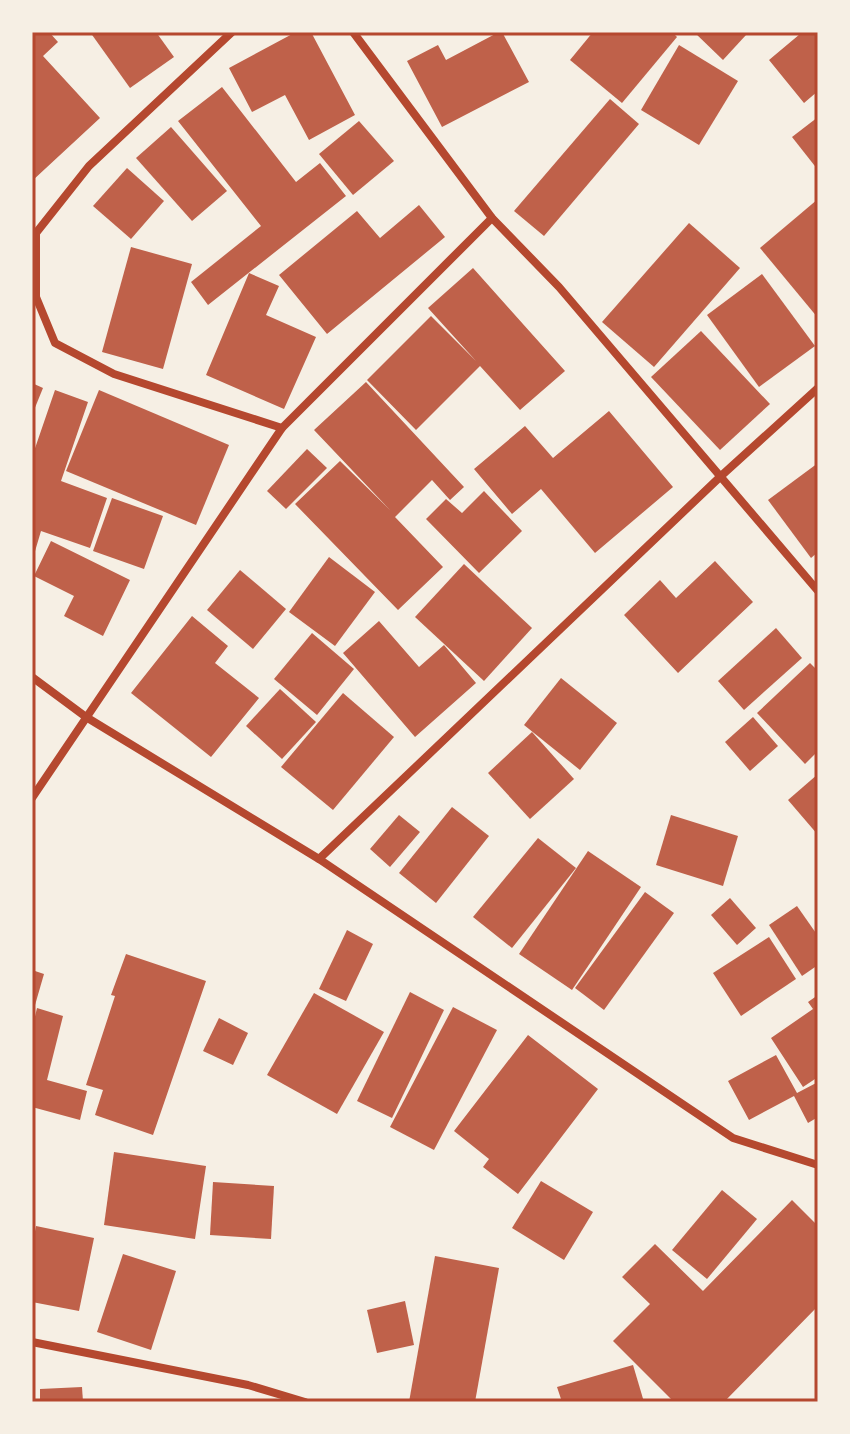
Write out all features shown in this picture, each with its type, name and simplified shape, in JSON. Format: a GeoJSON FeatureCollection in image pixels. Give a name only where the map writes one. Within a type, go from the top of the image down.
{"type":"FeatureCollection","features":[{"type":"Feature","properties":{"kind":"street"},"geometry":{"type":"LineString","coordinates":[[232,32],[89,166],[36,233],[36,297],[55,343],[114,374],[282,428]]}},
{"type":"Feature","properties":{"kind":"street"},"geometry":{"type":"LineString","coordinates":[[353,32],[492,218],[559,287],[818,591]]}},
{"type":"Feature","properties":{"kind":"street"},"geometry":{"type":"LineString","coordinates":[[32,798],[282,428],[492,218]]}},
{"type":"Feature","properties":{"kind":"street"},"geometry":{"type":"LineString","coordinates":[[319,859],[721,476],[818,388]]}},
{"type":"Feature","properties":{"kind":"street"},"geometry":{"type":"LineString","coordinates":[[32,677],[86,717],[319,859],[733,1138],[818,1165]]}},
{"type":"Feature","properties":{"kind":"street"},"geometry":{"type":"LineString","coordinates":[[32,1342],[248,1385],[305,1402]]}},
{"type":"Feature","properties":{"kind":"building"},"geometry":{"type":"Polygon","coordinates":[[[32,32],[49,32],[58,42],[43,56],[100,118],[32,181],[32,32]]]}},
{"type":"Feature","properties":{"kind":"building"},"geometry":{"type":"Polygon","coordinates":[[[90,32],[156,32],[174,57],[130,88],[90,32]]]}},
{"type":"Feature","properties":{"kind":"building"},"geometry":{"type":"Polygon","coordinates":[[[296,32],[311,32],[355,115],[309,140],[285,95],[252,112],[229,68],[296,32]]]}},
{"type":"Feature","properties":{"kind":"building"},"geometry":{"type":"Polygon","coordinates":[[[502,32],[529,82],[442,127],[407,61],[438,45],[446,60],[502,32]]]}},
{"type":"Feature","properties":{"kind":"building"},"geometry":{"type":"Polygon","coordinates":[[[593,32],[672,32],[677,37],[622,103],[570,60],[593,32]]]}},
{"type":"Feature","properties":{"kind":"building"},"geometry":{"type":"Polygon","coordinates":[[[694,32],[743,32],[746,35],[723,60],[694,32]]]}},
{"type":"Feature","properties":{"kind":"building"},"geometry":{"type":"Polygon","coordinates":[[[798,32],[818,32],[818,91],[804,103],[769,60],[800,34],[798,32]]]}},
{"type":"Feature","properties":{"kind":"building"},"geometry":{"type":"Polygon","coordinates":[[[679,45],[738,81],[699,145],[641,110],[679,45]]]}},
{"type":"Feature","properties":{"kind":"building"},"geometry":{"type":"Polygon","coordinates":[[[222,87],[296,182],[320,163],[346,196],[208,305],[191,282],[261,226],[178,121],[222,87]]]}},
{"type":"Feature","properties":{"kind":"building"},"geometry":{"type":"Polygon","coordinates":[[[610,99],[639,124],[544,236],[514,211],[610,99]]]}},
{"type":"Feature","properties":{"kind":"building"},"geometry":{"type":"Polygon","coordinates":[[[818,117],[818,170],[792,137],[818,117]]]}},
{"type":"Feature","properties":{"kind":"building"},"geometry":{"type":"Polygon","coordinates":[[[359,121],[394,161],[353,195],[319,154],[359,121]]]}},
{"type":"Feature","properties":{"kind":"building"},"geometry":{"type":"Polygon","coordinates":[[[171,127],[227,191],[192,221],[136,158],[171,127]]]}},
{"type":"Feature","properties":{"kind":"building"},"geometry":{"type":"Polygon","coordinates":[[[127,168],[164,201],[131,239],[93,206],[127,168]]]}},
{"type":"Feature","properties":{"kind":"building"},"geometry":{"type":"Polygon","coordinates":[[[818,199],[818,318],[760,248],[818,199]]]}},
{"type":"Feature","properties":{"kind":"building"},"geometry":{"type":"Polygon","coordinates":[[[419,205],[445,237],[327,334],[279,275],[357,211],[380,238],[419,205]]]}},
{"type":"Feature","properties":{"kind":"building"},"geometry":{"type":"Polygon","coordinates":[[[689,223],[740,268],[654,367],[602,322],[689,223]]]}},
{"type":"Feature","properties":{"kind":"building"},"geometry":{"type":"Polygon","coordinates":[[[131,247],[192,264],[163,369],[102,352],[131,247]]]}},
{"type":"Feature","properties":{"kind":"building"},"geometry":{"type":"Polygon","coordinates":[[[473,268],[565,371],[520,410],[480,366],[416,430],[367,380],[431,316],[476,361],[428,308],[473,268]]]}},
{"type":"Feature","properties":{"kind":"building"},"geometry":{"type":"Polygon","coordinates":[[[249,273],[279,286],[266,315],[316,337],[284,409],[206,375],[249,273]]]}},
{"type":"Feature","properties":{"kind":"building"},"geometry":{"type":"Polygon","coordinates":[[[762,274],[815,346],[759,387],[707,315],[762,274]]]}},
{"type":"Feature","properties":{"kind":"building"},"geometry":{"type":"Polygon","coordinates":[[[701,331],[770,404],[720,450],[651,377],[701,331]]]}},
{"type":"Feature","properties":{"kind":"building"},"geometry":{"type":"Polygon","coordinates":[[[366,382],[464,487],[450,500],[432,480],[395,517],[443,567],[398,610],[295,504],[340,461],[390,510],[314,430],[366,382]]]}},
{"type":"Feature","properties":{"kind":"building"},"geometry":{"type":"Polygon","coordinates":[[[32,383],[43,388],[32,415],[32,383]]]}},
{"type":"Feature","properties":{"kind":"building"},"geometry":{"type":"Polygon","coordinates":[[[55,390],[88,402],[61,481],[107,498],[90,548],[41,531],[33,558],[32,457],[55,390]]]}},
{"type":"Feature","properties":{"kind":"building"},"geometry":{"type":"Polygon","coordinates":[[[99,390],[229,445],[196,525],[66,471],[99,390]]]}},
{"type":"Feature","properties":{"kind":"building"},"geometry":{"type":"Polygon","coordinates":[[[609,411],[673,487],[595,553],[541,489],[512,514],[474,469],[525,426],[553,458],[609,411]]]}},
{"type":"Feature","properties":{"kind":"building"},"geometry":{"type":"Polygon","coordinates":[[[307,449],[327,468],[286,509],[267,491],[307,449]]]}},
{"type":"Feature","properties":{"kind":"building"},"geometry":{"type":"Polygon","coordinates":[[[818,463],[818,552],[811,558],[768,500],[818,463]]]}},
{"type":"Feature","properties":{"kind":"building"},"geometry":{"type":"Polygon","coordinates":[[[484,491],[522,531],[479,573],[426,519],[446,499],[462,513],[484,491]]]}},
{"type":"Feature","properties":{"kind":"building"},"geometry":{"type":"Polygon","coordinates":[[[112,498],[163,516],[144,569],[93,551],[112,498]]]}},
{"type":"Feature","properties":{"kind":"building"},"geometry":{"type":"Polygon","coordinates":[[[51,541],[130,580],[103,636],[64,616],[74,596],[34,576],[51,541]]]}},
{"type":"Feature","properties":{"kind":"building"},"geometry":{"type":"Polygon","coordinates":[[[329,557],[375,592],[335,646],[289,612],[329,557]]]}},
{"type":"Feature","properties":{"kind":"building"},"geometry":{"type":"Polygon","coordinates":[[[715,561],[753,602],[678,673],[624,615],[660,580],[676,598],[715,561]]]}},
{"type":"Feature","properties":{"kind":"building"},"geometry":{"type":"Polygon","coordinates":[[[464,564],[532,628],[484,681],[415,617],[464,564]]]}},
{"type":"Feature","properties":{"kind":"building"},"geometry":{"type":"Polygon","coordinates":[[[240,570],[286,609],[253,649],[207,610],[240,570]]]}},
{"type":"Feature","properties":{"kind":"building"},"geometry":{"type":"Polygon","coordinates":[[[192,616],[228,646],[215,663],[259,698],[211,757],[131,693],[192,616]]]}},
{"type":"Feature","properties":{"kind":"building"},"geometry":{"type":"Polygon","coordinates":[[[379,621],[419,667],[444,645],[476,683],[415,737],[343,653],[379,621]]]}},
{"type":"Feature","properties":{"kind":"building"},"geometry":{"type":"Polygon","coordinates":[[[776,628],[802,658],[744,710],[718,681],[776,628]]]}},
{"type":"Feature","properties":{"kind":"building"},"geometry":{"type":"Polygon","coordinates":[[[312,633],[354,669],[317,715],[274,679],[312,633]]]}},
{"type":"Feature","properties":{"kind":"building"},"geometry":{"type":"Polygon","coordinates":[[[810,663],[818,671],[818,751],[805,764],[757,713],[810,663]]]}},
{"type":"Feature","properties":{"kind":"building"},"geometry":{"type":"Polygon","coordinates":[[[561,678],[617,723],[580,770],[524,725],[561,678]]]}},
{"type":"Feature","properties":{"kind":"building"},"geometry":{"type":"Polygon","coordinates":[[[280,689],[316,722],[282,759],[246,726],[280,689]]]}},
{"type":"Feature","properties":{"kind":"building"},"geometry":{"type":"Polygon","coordinates":[[[343,693],[394,737],[333,810],[281,767],[343,693]]]}},
{"type":"Feature","properties":{"kind":"building"},"geometry":{"type":"Polygon","coordinates":[[[753,717],[778,746],[750,771],[725,742],[753,717]]]}},
{"type":"Feature","properties":{"kind":"building"},"geometry":{"type":"Polygon","coordinates":[[[532,732],[574,779],[530,819],[488,773],[532,732]]]}},
{"type":"Feature","properties":{"kind":"building"},"geometry":{"type":"Polygon","coordinates":[[[818,774],[818,835],[788,800],[818,774]]]}},
{"type":"Feature","properties":{"kind":"building"},"geometry":{"type":"Polygon","coordinates":[[[452,807],[489,836],[436,903],[399,873],[452,807]]]}},
{"type":"Feature","properties":{"kind":"building"},"geometry":{"type":"Polygon","coordinates":[[[399,815],[420,832],[390,867],[370,849],[399,815]]]}},
{"type":"Feature","properties":{"kind":"building"},"geometry":{"type":"Polygon","coordinates":[[[671,815],[738,836],[723,886],[656,865],[671,815]]]}},
{"type":"Feature","properties":{"kind":"building"},"geometry":{"type":"Polygon","coordinates":[[[538,838],[576,868],[512,948],[473,917],[538,838]]]}},
{"type":"Feature","properties":{"kind":"building"},"geometry":{"type":"Polygon","coordinates":[[[588,851],[641,887],[572,990],[519,954],[588,851]]]}},
{"type":"Feature","properties":{"kind":"building"},"geometry":{"type":"Polygon","coordinates":[[[645,892],[674,913],[604,1010],[575,988],[645,892]]]}},
{"type":"Feature","properties":{"kind":"building"},"geometry":{"type":"Polygon","coordinates":[[[730,898],[756,928],[737,945],[711,915],[730,898]]]}},
{"type":"Feature","properties":{"kind":"building"},"geometry":{"type":"Polygon","coordinates":[[[797,906],[818,936],[818,965],[802,976],[769,925],[797,906]]]}},
{"type":"Feature","properties":{"kind":"building"},"geometry":{"type":"Polygon","coordinates":[[[347,930],[373,944],[346,1001],[319,989],[347,930]]]}},
{"type":"Feature","properties":{"kind":"building"},"geometry":{"type":"Polygon","coordinates":[[[769,937],[796,979],[741,1016],[713,973],[769,937]]]}},
{"type":"Feature","properties":{"kind":"building"},"geometry":{"type":"Polygon","coordinates":[[[126,954],[206,981],[153,1135],[95,1115],[103,1090],[86,1085],[126,954]]]}},
{"type":"Feature","properties":{"kind":"building"},"geometry":{"type":"Polygon","coordinates":[[[32,970],[44,974],[33,1012],[32,1012],[32,970]]]}},
{"type":"Feature","properties":{"kind":"building"},"geometry":{"type":"Polygon","coordinates":[[[410,992],[444,1010],[392,1118],[357,1101],[410,992]]]}},
{"type":"Feature","properties":{"kind":"building"},"geometry":{"type":"Polygon","coordinates":[[[314,993],[384,1032],[337,1114],[267,1075],[314,993]]]}},
{"type":"Feature","properties":{"kind":"building"},"geometry":{"type":"Polygon","coordinates":[[[818,995],[818,1077],[803,1087],[771,1038],[813,1009],[808,1002],[818,995]]]}},
{"type":"Feature","properties":{"kind":"building"},"geometry":{"type":"Polygon","coordinates":[[[453,1007],[497,1030],[434,1150],[390,1127],[453,1007]]]}},
{"type":"Feature","properties":{"kind":"building"},"geometry":{"type":"Polygon","coordinates":[[[37,1008],[63,1016],[47,1080],[87,1091],[80,1120],[32,1107],[32,1029],[37,1008]]]}},
{"type":"Feature","properties":{"kind":"building"},"geometry":{"type":"Polygon","coordinates":[[[219,1018],[248,1033],[233,1065],[203,1051],[219,1018]]]}},
{"type":"Feature","properties":{"kind":"building"},"geometry":{"type":"Polygon","coordinates":[[[528,1035],[598,1089],[518,1194],[483,1167],[489,1159],[454,1131],[528,1035]]]}},
{"type":"Feature","properties":{"kind":"building"},"geometry":{"type":"Polygon","coordinates":[[[776,1055],[797,1093],[818,1082],[818,1117],[808,1123],[794,1096],[749,1120],[728,1081],[776,1055]]]}},
{"type":"Feature","properties":{"kind":"building"},"geometry":{"type":"Polygon","coordinates":[[[114,1152],[206,1166],[195,1239],[104,1225],[114,1152]]]}},
{"type":"Feature","properties":{"kind":"building"},"geometry":{"type":"Polygon","coordinates":[[[541,1181],[593,1212],[564,1260],[512,1228],[541,1181]]]}},
{"type":"Feature","properties":{"kind":"building"},"geometry":{"type":"Polygon","coordinates":[[[213,1182],[274,1186],[271,1239],[210,1235],[213,1182]]]}},
{"type":"Feature","properties":{"kind":"building"},"geometry":{"type":"Polygon","coordinates":[[[722,1190],[757,1219],[707,1279],[672,1250],[722,1190]]]}},
{"type":"Feature","properties":{"kind":"building"},"geometry":{"type":"Polygon","coordinates":[[[792,1200],[818,1226],[818,1306],[724,1402],[674,1402],[613,1341],[650,1304],[622,1277],[655,1244],[703,1291],[792,1200]]]}},
{"type":"Feature","properties":{"kind":"building"},"geometry":{"type":"Polygon","coordinates":[[[36,1226],[94,1238],[79,1311],[32,1302],[32,1247],[36,1226]]]}},
{"type":"Feature","properties":{"kind":"building"},"geometry":{"type":"Polygon","coordinates":[[[123,1254],[176,1271],[151,1350],[97,1332],[123,1254]]]}},
{"type":"Feature","properties":{"kind":"building"},"geometry":{"type":"Polygon","coordinates":[[[435,1256],[499,1268],[475,1402],[409,1402],[435,1256]]]}},
{"type":"Feature","properties":{"kind":"building"},"geometry":{"type":"Polygon","coordinates":[[[405,1301],[414,1345],[377,1353],[367,1310],[405,1301]]]}},
{"type":"Feature","properties":{"kind":"building"},"geometry":{"type":"Polygon","coordinates":[[[633,1365],[644,1402],[562,1402],[557,1387],[633,1365]]]}},
{"type":"Feature","properties":{"kind":"building"},"geometry":{"type":"Polygon","coordinates":[[[82,1387],[83,1402],[40,1402],[40,1389],[82,1387]]]}}]}
